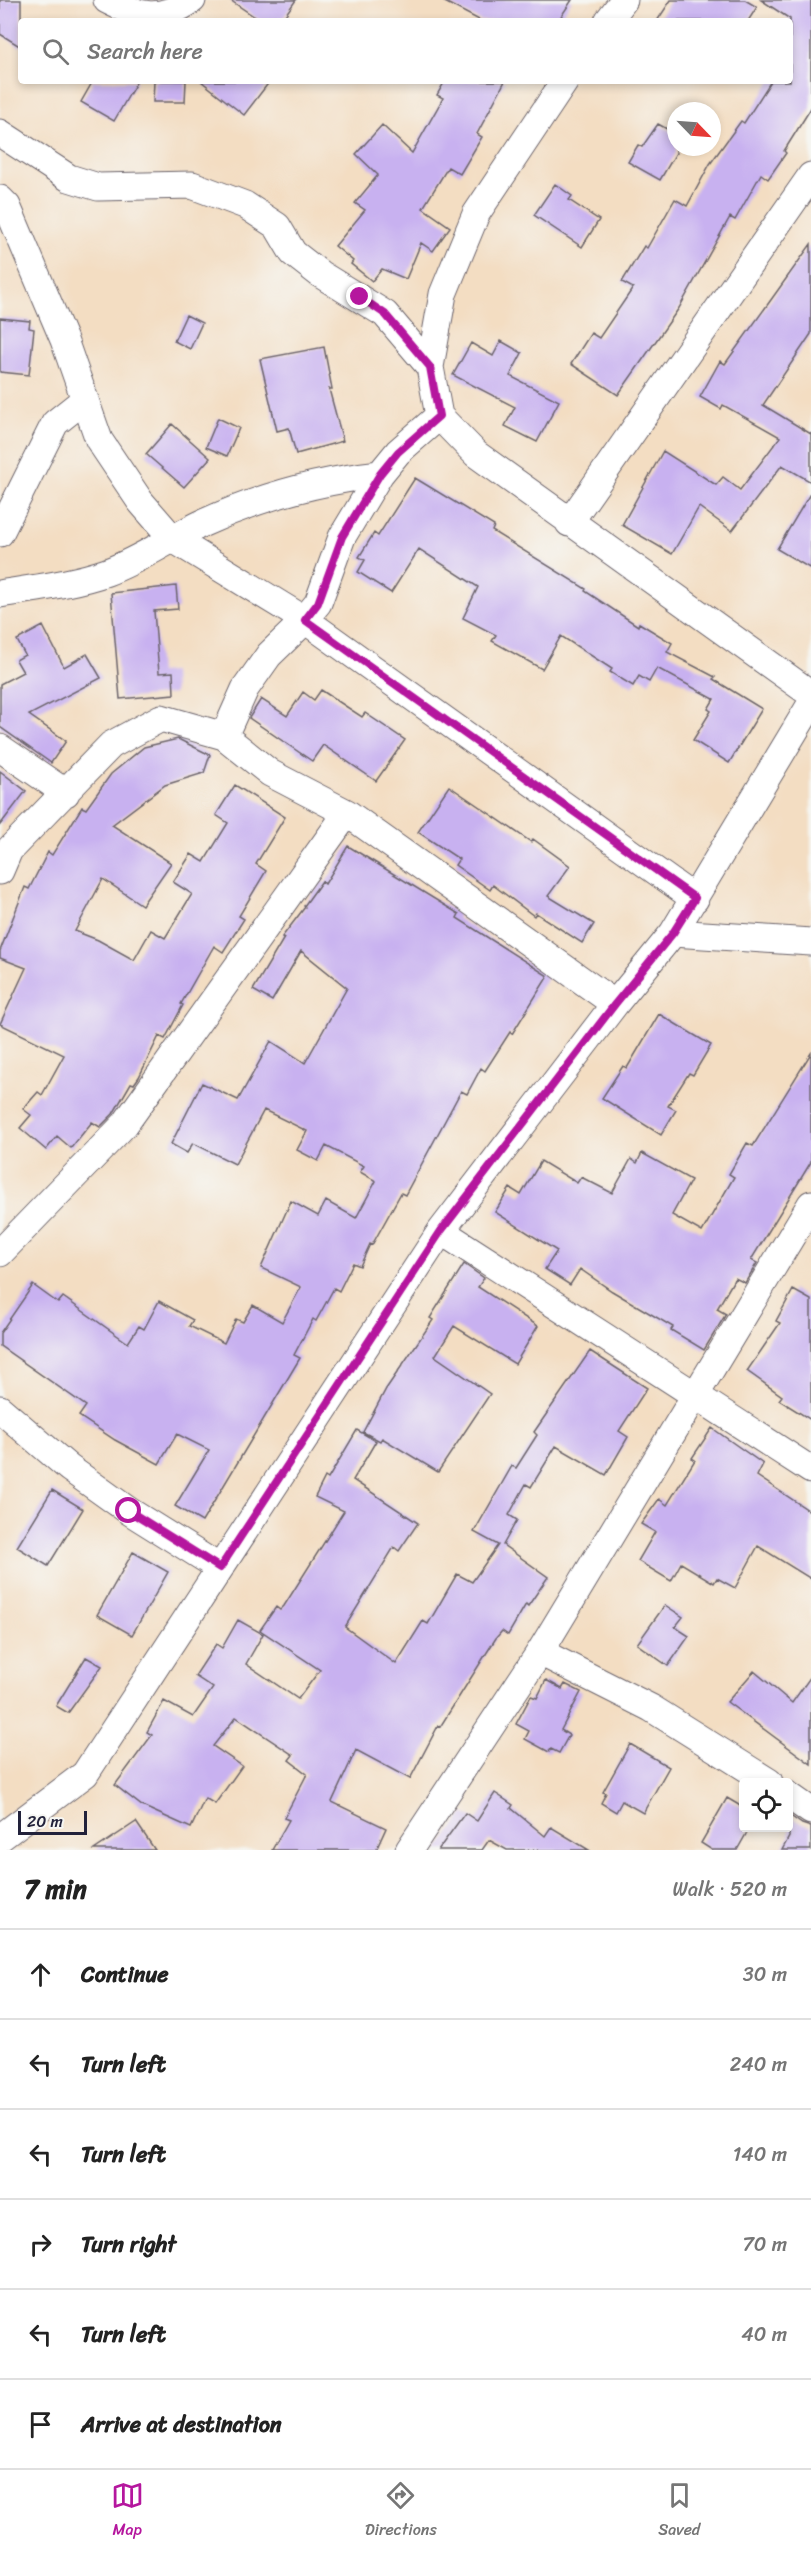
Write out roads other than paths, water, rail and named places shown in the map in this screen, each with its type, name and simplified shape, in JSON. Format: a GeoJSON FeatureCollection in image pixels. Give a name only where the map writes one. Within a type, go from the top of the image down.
{"type":"FeatureCollection","features":[{"type":"Feature","properties":{"kind":"street"},"geometry":{"type":"LineString","coordinates":[[107,0],[153,17],[181,8],[192,0]]}},
{"type":"Feature","properties":{"kind":"street"},"geometry":{"type":"LineString","coordinates":[[610,18],[624,0]]}},
{"type":"Feature","properties":{"kind":"street"},"geometry":{"type":"LineString","coordinates":[[563,84],[476,214],[443,294],[430,367],[439,416],[476,454],[569,523],[811,694]]}},
{"type":"Feature","properties":{"kind":"street"},"geometry":{"type":"LineString","coordinates":[[0,133],[69,178],[98,187],[192,185],[245,205],[277,226],[293,253],[385,314],[430,367]]}},
{"type":"Feature","properties":{"kind":"street"},"geometry":{"type":"LineString","coordinates":[[569,523],[811,176]]}},
{"type":"Feature","properties":{"kind":"street"},"geometry":{"type":"LineString","coordinates":[[0,199],[7,206],[64,340],[99,440],[140,501],[173,539],[305,620],[695,898]]}},
{"type":"Feature","properties":{"kind":"street"},"geometry":{"type":"LineString","coordinates":[[0,534],[56,423],[84,400]]}},
{"type":"Feature","properties":{"kind":"street"},"geometry":{"type":"LineString","coordinates":[[224,736],[245,689],[269,655],[305,620],[318,603],[342,537],[380,474],[398,452],[439,416]]}},
{"type":"Feature","properties":{"kind":"street"},"geometry":{"type":"LineString","coordinates":[[0,594],[107,572],[245,504],[288,490],[340,478],[380,474]]}},
{"type":"Feature","properties":{"kind":"street"},"geometry":{"type":"LineString","coordinates":[[0,1838],[85,1774],[441,1231],[615,1004],[673,933],[811,704]]}},
{"type":"Feature","properties":{"kind":"street"},"geometry":{"type":"LineString","coordinates":[[0,871],[9,850],[111,745],[161,718],[224,736],[270,772],[347,813],[615,1004]]}},
{"type":"Feature","properties":{"kind":"street"},"geometry":{"type":"LineString","coordinates":[[0,747],[66,793]]}},
{"type":"Feature","properties":{"kind":"street"},"geometry":{"type":"LineString","coordinates":[[0,1253],[124,1124],[347,813]]}},
{"type":"Feature","properties":{"kind":"street"},"geometry":{"type":"LineString","coordinates":[[673,933],[811,942]]}},
{"type":"Feature","properties":{"kind":"street"},"geometry":{"type":"LineString","coordinates":[[409,1850],[540,1652],[697,1396],[811,1204]]}},
{"type":"Feature","properties":{"kind":"street"},"geometry":{"type":"LineString","coordinates":[[441,1231],[811,1470]]}},
{"type":"Feature","properties":{"kind":"street"},"geometry":{"type":"LineString","coordinates":[[0,1409],[69,1468],[129,1511],[220,1568]]}},
{"type":"Feature","properties":{"kind":"street"},"geometry":{"type":"LineString","coordinates":[[540,1652],[651,1708],[763,1778]]}},
{"type":"Feature","properties":{"kind":"street"},"geometry":{"type":"LineString","coordinates":[[793,1798],[811,1811]]}}]}
